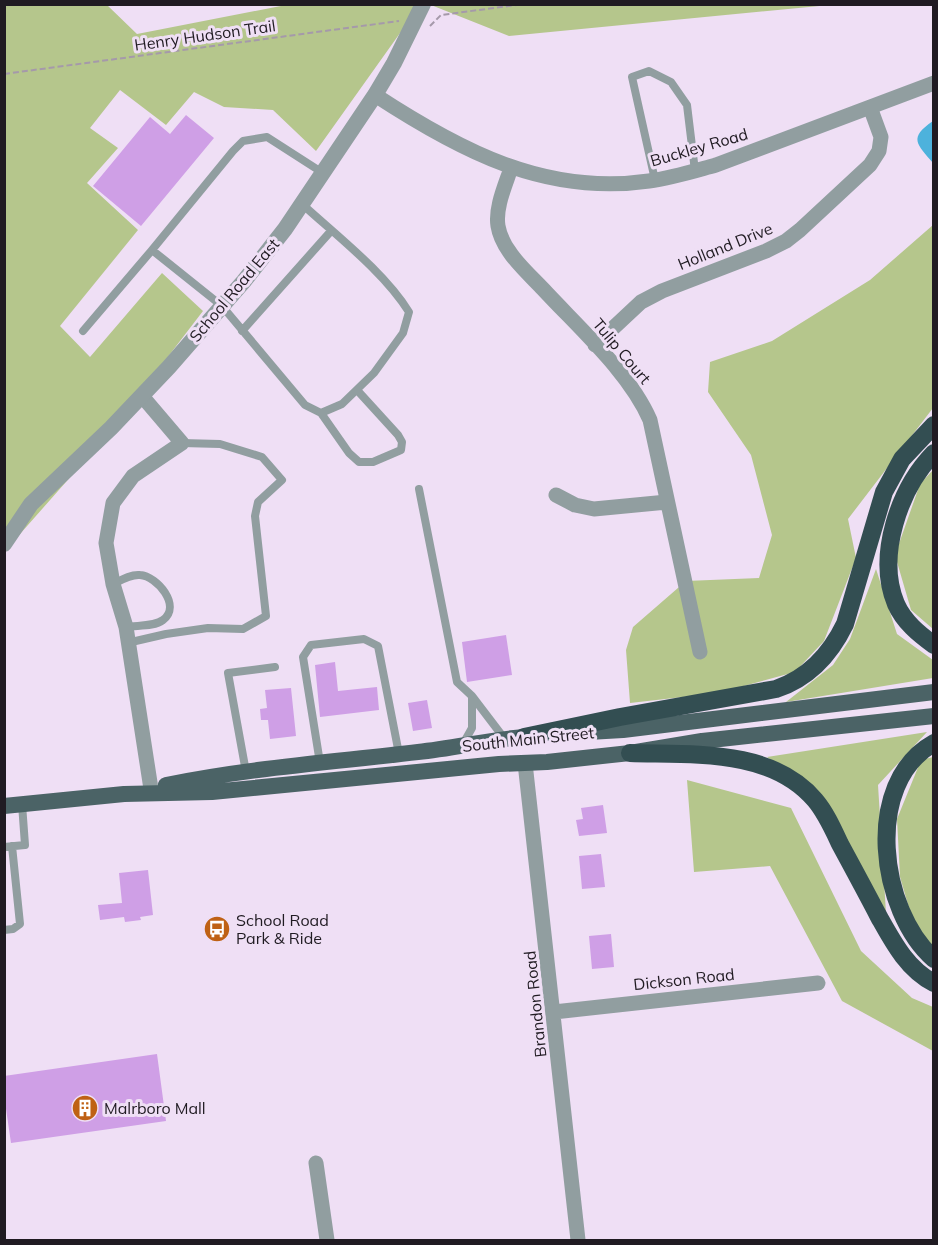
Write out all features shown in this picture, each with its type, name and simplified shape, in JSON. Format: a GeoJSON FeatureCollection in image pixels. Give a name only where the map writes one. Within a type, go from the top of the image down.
{"type":"FeatureCollection","features":[{"type":"Feature","properties":{"kind":"highway"},"geometry":{"type":"LineString","coordinates":[[524,736],[776,689],[800,679],[824,659],[838,639],[845,624],[878,509],[890,478],[913,445],[933,425]]}},
{"type":"Feature","properties":{"kind":"highway"},"geometry":{"type":"LineString","coordinates":[[933,453],[914,478],[904,497],[896,519],[889,558],[891,585],[896,604],[916,632],[933,645]]}},
{"type":"Feature","properties":{"kind":"highway"},"geometry":{"type":"LineString","coordinates":[[933,744],[919,754],[908,767],[900,782],[891,806],[886,850],[889,878],[898,908],[918,943],[933,959]]}},
{"type":"Feature","properties":{"kind":"highway"},"geometry":{"type":"LineString","coordinates":[[630,753],[703,755],[744,760],[778,773],[803,788],[824,813],[897,947],[915,969],[933,983]]}},
{"type":"Feature","properties":{"kind":"main road","name":"South Main Street"},"geometry":{"type":"LineString","coordinates":[[124,794],[212,776],[399,754],[524,736],[623,730],[933,692]]}},
{"type":"Feature","properties":{"kind":"main road","name":"South Main Street"},"geometry":{"type":"LineString","coordinates":[[4,806],[124,794],[212,792],[630,753],[702,741],[933,716]]}},
{"type":"Feature","properties":{"kind":"street","name":"School Road East"},"geometry":{"type":"LineString","coordinates":[[4,544],[31,504],[142,396],[222,306],[303,204],[375,95],[394,63],[423,4]]}},
{"type":"Feature","properties":{"kind":"street","name":"Buckley Road"},"geometry":{"type":"LineString","coordinates":[[375,95],[436,132],[511,168],[579,182],[614,183],[655,180],[716,165],[933,83]]}},
{"type":"Feature","properties":{"kind":"street","name":"Holland Drive"},"geometry":{"type":"LineString","coordinates":[[595,345],[641,302],[662,291],[766,251],[800,230],[870,165],[879,151],[881,137],[870,107]]}},
{"type":"Feature","properties":{"kind":"street","name":"Tulip Court"},"geometry":{"type":"LineString","coordinates":[[511,168],[498,209],[498,225],[502,240],[521,265],[634,390],[650,420],[700,652]]}},
{"type":"Feature","properties":{"kind":"street"},"geometry":{"type":"LineString","coordinates":[[142,396],[182,443],[133,476],[113,503],[106,543],[113,584],[126,627],[151,789]]}},
{"type":"Feature","properties":{"kind":"street"},"geometry":{"type":"LineString","coordinates":[[556,495],[575,506],[594,509],[667,502]]}},
{"type":"Feature","properties":{"kind":"street","name":"Brandon Road"},"geometry":{"type":"LineString","coordinates":[[525,763],[578,1240]]}},
{"type":"Feature","properties":{"kind":"street","name":"Dickson Road"},"geometry":{"type":"LineString","coordinates":[[554,1012],[818,982]]}},
{"type":"Feature","properties":{"kind":"street"},"geometry":{"type":"LineString","coordinates":[[316,1163],[327,1240]]}},
{"type":"Feature","properties":{"kind":"lane"},"geometry":{"type":"LineString","coordinates":[[655,180],[632,77],[649,71],[671,82],[687,105],[695,171]]}},
{"type":"Feature","properties":{"kind":"lane"},"geometry":{"type":"LineString","coordinates":[[83,331],[233,150],[243,141],[267,137],[323,173]]}},
{"type":"Feature","properties":{"kind":"lane"},"geometry":{"type":"LineString","coordinates":[[303,204],[399,296],[409,312],[403,333],[374,373],[342,404],[321,413]]}},
{"type":"Feature","properties":{"kind":"lane"},"geometry":{"type":"LineString","coordinates":[[242,331],[331,231]]}},
{"type":"Feature","properties":{"kind":"lane"},"geometry":{"type":"LineString","coordinates":[[152,250],[222,306],[305,405],[321,413],[349,453],[359,462],[373,462],[401,450],[402,442],[399,435],[357,390]]}},
{"type":"Feature","properties":{"kind":"lane"},"geometry":{"type":"LineString","coordinates":[[128,643],[166,634],[208,628],[243,629],[266,616],[255,516],[258,502],[282,480],[262,457],[220,444],[182,443]]}},
{"type":"Feature","properties":{"kind":"lane"},"geometry":{"type":"LineString","coordinates":[[419,489],[457,682],[472,696],[505,739]]}},
{"type":"Feature","properties":{"kind":"lane"},"geometry":{"type":"LineString","coordinates":[[113,584],[138,574],[148,576],[170,600],[170,611],[164,619],[156,623],[126,627]]}},
{"type":"Feature","properties":{"kind":"lane"},"geometry":{"type":"LineString","coordinates":[[320,763],[303,657],[311,645],[364,639],[378,646],[399,754]]}},
{"type":"Feature","properties":{"kind":"lane"},"geometry":{"type":"LineString","coordinates":[[246,772],[228,673],[275,667]]}},
{"type":"Feature","properties":{"kind":"lane"},"geometry":{"type":"LineString","coordinates":[[461,746],[472,728],[472,696]]}},
{"type":"Feature","properties":{"kind":"lane"},"geometry":{"type":"LineString","coordinates":[[4,930],[14,929],[20,924],[8,846],[24,845],[22,804]]}},
{"type":"Feature","properties":{"kind":"path"},"geometry":{"type":"LineString","coordinates":[[426,30],[441,15],[524,4]]}},
{"type":"Feature","properties":{"kind":"path","name":"Henry Hudson Trail"},"geometry":{"type":"LineString","coordinates":[[4,74],[402,20]]}},
{"type":"Feature","properties":{"kind":"green space"},"geometry":{"type":"Polygon","coordinates":[[[431,4],[830,5],[509,36],[431,4]]]}},
{"type":"Feature","properties":{"kind":"green space"},"geometry":{"type":"Polygon","coordinates":[[[5,5],[107,5],[137,34],[286,5],[420,5],[316,151],[273,110],[224,107],[194,92],[166,125],[120,90],[90,128],[118,148],[87,183],[138,230],[60,326],[90,357],[162,273],[203,311],[111,431],[5,551],[5,5]]]}},
{"type":"Feature","properties":{"kind":"green space"},"geometry":{"type":"Polygon","coordinates":[[[933,225],[933,408],[848,519],[856,558],[824,641],[795,672],[718,693],[630,703],[626,650],[633,627],[686,581],[759,578],[772,535],[751,455],[708,392],[710,362],[772,341],[870,280],[933,225]]]}},
{"type":"Feature","properties":{"kind":"green space"},"geometry":{"type":"Polygon","coordinates":[[[933,470],[933,629],[911,610],[895,555],[920,484],[933,470]]]}},
{"type":"Feature","properties":{"kind":"green space"},"geometry":{"type":"Polygon","coordinates":[[[876,569],[897,634],[933,660],[933,678],[786,702],[833,665],[850,639],[876,569]]]}},
{"type":"Feature","properties":{"kind":"green space"},"geometry":{"type":"Polygon","coordinates":[[[927,732],[878,785],[886,913],[817,792],[767,757],[927,732]]]}},
{"type":"Feature","properties":{"kind":"green space"},"geometry":{"type":"Polygon","coordinates":[[[933,757],[933,947],[916,932],[900,877],[897,819],[921,760],[933,757]]]}},
{"type":"Feature","properties":{"kind":"green space"},"geometry":{"type":"Polygon","coordinates":[[[687,780],[791,808],[861,951],[912,998],[933,1007],[933,1051],[842,1001],[770,866],[694,872],[687,780]]]}},
{"type":"Feature","properties":{"kind":"water"},"geometry":{"type":"Polygon","coordinates":[[[933,121],[933,163],[919,146],[918,137],[920,132],[933,121]]]}},
{"type":"Feature","properties":{"kind":"building"},"geometry":{"type":"Polygon","coordinates":[[[186,115],[214,138],[141,226],[93,186],[150,117],[170,134],[186,115]]]}},
{"type":"Feature","properties":{"kind":"building"},"geometry":{"type":"Polygon","coordinates":[[[506,635],[512,675],[467,682],[462,642],[506,635]]]}},
{"type":"Feature","properties":{"kind":"building"},"geometry":{"type":"Polygon","coordinates":[[[335,662],[338,691],[377,687],[379,710],[320,717],[315,665],[335,662]]]}},
{"type":"Feature","properties":{"kind":"building"},"geometry":{"type":"Polygon","coordinates":[[[291,688],[296,736],[270,739],[268,720],[261,720],[260,709],[267,708],[265,690],[291,688]]]}},
{"type":"Feature","properties":{"kind":"building"},"geometry":{"type":"Polygon","coordinates":[[[427,700],[432,728],[413,731],[408,703],[427,700]]]}},
{"type":"Feature","properties":{"kind":"building"},"geometry":{"type":"Polygon","coordinates":[[[603,805],[607,833],[579,836],[576,820],[583,819],[581,808],[603,805]]]}},
{"type":"Feature","properties":{"kind":"building"},"geometry":{"type":"Polygon","coordinates":[[[601,854],[605,887],[582,889],[579,856],[601,854]]]}},
{"type":"Feature","properties":{"kind":"building"},"geometry":{"type":"Polygon","coordinates":[[[148,870],[153,915],[140,917],[141,920],[125,922],[124,917],[100,920],[98,905],[122,903],[119,873],[148,870]]]}},
{"type":"Feature","properties":{"kind":"building"},"geometry":{"type":"Polygon","coordinates":[[[611,934],[614,967],[592,969],[589,936],[611,934]]]}},
{"type":"Feature","properties":{"kind":"building","name":"Malrboro Mall"},"geometry":{"type":"Polygon","coordinates":[[[157,1054],[166,1121],[11,1143],[4,1095],[4,1076],[157,1054]]]}},
{"type":"Feature","properties":{"kind":"place","name":"School Road Park & Ride"},"geometry":{"type":"Point","coordinates":[217,929]}},
{"type":"Feature","properties":{"kind":"place","name":"Malrboro Mall"},"geometry":{"type":"Point","coordinates":[85,1108]}}]}
